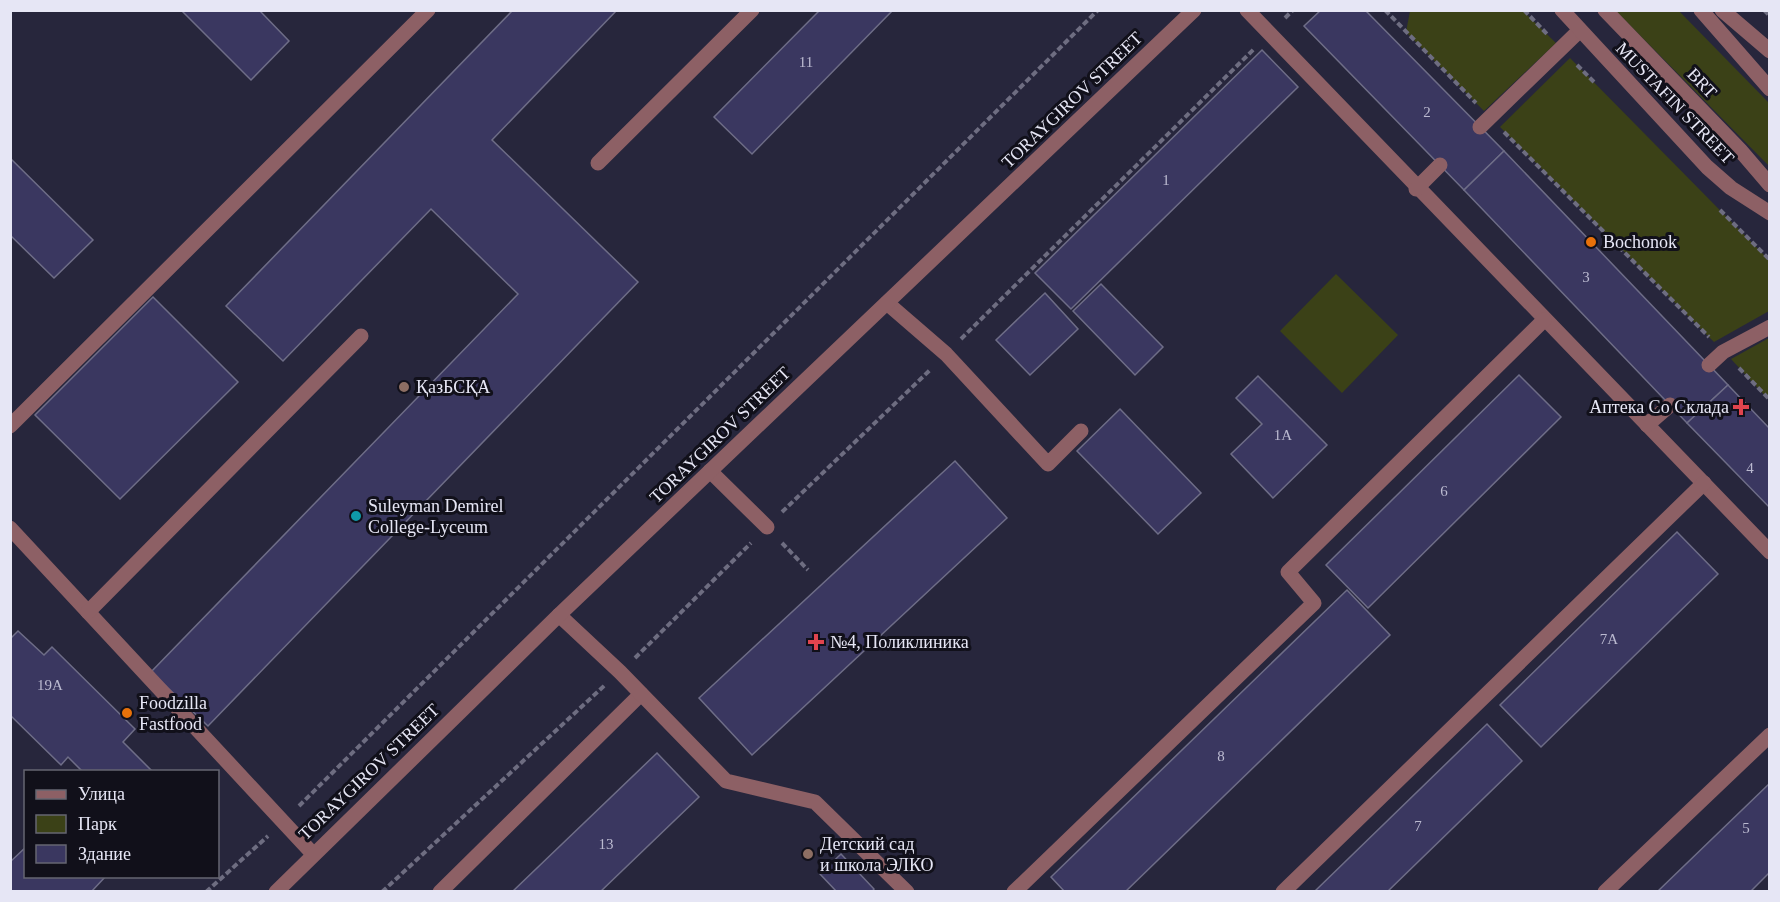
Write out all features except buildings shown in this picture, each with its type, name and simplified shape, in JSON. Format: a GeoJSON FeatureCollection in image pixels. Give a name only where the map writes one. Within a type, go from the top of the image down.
{"type":"FeatureCollection","features":[{"type":"Feature","properties":{"kind":"street"},"geometry":{"type":"LineString","coordinates":[[10,426],[428,10]]}},
{"type":"Feature","properties":{"kind":"street"},"geometry":{"type":"LineString","coordinates":[[598,163],[752,10]]}},
{"type":"Feature","properties":{"kind":"street","name":"TORAYGIROV STREET"},"geometry":{"type":"LineString","coordinates":[[276,891],[559,615],[1194,10]]}},
{"type":"Feature","properties":{"kind":"street"},"geometry":{"type":"LineString","coordinates":[[1247,10],[1416,189],[1770,552]]}},
{"type":"Feature","properties":{"kind":"street","name":"MUSTAFIN STREET"},"geometry":{"type":"LineString","coordinates":[[1562,10],[1707,167],[1731,188],[1770,213]]}},
{"type":"Feature","properties":{"kind":"street","name":"BRT"},"geometry":{"type":"LineString","coordinates":[[1605,10],[1740,150],[1770,185]]}},
{"type":"Feature","properties":{"kind":"street"},"geometry":{"type":"LineString","coordinates":[[1701,10],[1770,89]]}},
{"type":"Feature","properties":{"kind":"street"},"geometry":{"type":"LineString","coordinates":[[1722,10],[1770,51]]}},
{"type":"Feature","properties":{"kind":"street"},"geometry":{"type":"LineString","coordinates":[[1485,122],[1580,32]]}},
{"type":"Feature","properties":{"kind":"street"},"geometry":{"type":"LineString","coordinates":[[1416,189],[1440,165]]}},
{"type":"Feature","properties":{"kind":"street"},"geometry":{"type":"LineString","coordinates":[[887,303],[946,354],[1048,464],[1081,431]]}},
{"type":"Feature","properties":{"kind":"street"},"geometry":{"type":"LineString","coordinates":[[1014,891],[1314,603],[1288,572],[1544,320]]}},
{"type":"Feature","properties":{"kind":"street"},"geometry":{"type":"LineString","coordinates":[[1709,365],[1723,352],[1770,327]]}},
{"type":"Feature","properties":{"kind":"street"},"geometry":{"type":"LineString","coordinates":[[88,612],[361,336]]}},
{"type":"Feature","properties":{"kind":"street"},"geometry":{"type":"LineString","coordinates":[[1647,425],[1670,405]]}},
{"type":"Feature","properties":{"kind":"street"},"geometry":{"type":"LineString","coordinates":[[710,471],[767,527]]}},
{"type":"Feature","properties":{"kind":"street"},"geometry":{"type":"LineString","coordinates":[[1283,891],[1704,483]]}},
{"type":"Feature","properties":{"kind":"street"},"geometry":{"type":"LineString","coordinates":[[10,528],[313,854]]}},
{"type":"Feature","properties":{"kind":"street"},"geometry":{"type":"LineString","coordinates":[[559,615],[620,672],[726,782],[815,802],[907,891]]}},
{"type":"Feature","properties":{"kind":"street"},"geometry":{"type":"LineString","coordinates":[[440,891],[641,694]]}},
{"type":"Feature","properties":{"kind":"street"},"geometry":{"type":"LineString","coordinates":[[1605,891],[1770,735]]}},
{"type":"Feature","properties":{"kind":"path"},"geometry":{"type":"LineString","coordinates":[[206,891],[284,822],[1098,10]]}},
{"type":"Feature","properties":{"kind":"path"},"geometry":{"type":"LineString","coordinates":[[382,891],[620,672],[946,354],[1293,10]]}},
{"type":"Feature","properties":{"kind":"path"},"geometry":{"type":"LineString","coordinates":[[1385,10],[1485,122],[1770,400]]}},
{"type":"Feature","properties":{"kind":"path"},"geometry":{"type":"LineString","coordinates":[[1764,10],[1770,16]]}},
{"type":"Feature","properties":{"kind":"path"},"geometry":{"type":"LineString","coordinates":[[767,527],[808,570]]}},
{"type":"Feature","properties":{"kind":"green space"},"geometry":{"type":"Polygon","coordinates":[[[1410,11],[1523,11],[1556,43],[1484,111],[1406,32],[1410,11]]]}},
{"type":"Feature","properties":{"kind":"green space"},"geometry":{"type":"Polygon","coordinates":[[[1616,11],[1679,11],[1769,103],[1769,166],[1616,11]]]}},
{"type":"Feature","properties":{"kind":"green space"},"geometry":{"type":"Polygon","coordinates":[[[1570,58],[1769,260],[1769,311],[1714,342],[1500,127],[1570,58]]]}},
{"type":"Feature","properties":{"kind":"green space"},"geometry":{"type":"Polygon","coordinates":[[[1336,274],[1398,335],[1342,393],[1280,331],[1336,274]]]}},
{"type":"Feature","properties":{"kind":"green space"},"geometry":{"type":"Polygon","coordinates":[[[1769,338],[1769,400],[1731,359],[1769,338]]]}},
{"type":"Feature","properties":{"kind":"place","name":"Bochonok"},"geometry":{"type":"Point","coordinates":[1591,242]}},
{"type":"Feature","properties":{"kind":"place","name":"ҚазБСҚА"},"geometry":{"type":"Point","coordinates":[404,387]}},
{"type":"Feature","properties":{"kind":"place","name":"Аптека Со Склада"},"geometry":{"type":"Point","coordinates":[1741,407]}},
{"type":"Feature","properties":{"kind":"place","name":"Suleyman Demirel College-Lyceum"},"geometry":{"type":"Point","coordinates":[356,516]}},
{"type":"Feature","properties":{"kind":"place","name":"№4, Поликлиника"},"geometry":{"type":"Point","coordinates":[816,642]}},
{"type":"Feature","properties":{"kind":"place","name":"Foodzilla Fastfood"},"geometry":{"type":"Point","coordinates":[127,713]}},
{"type":"Feature","properties":{"kind":"place","name":"Детский сад и школа ЭЛКО"},"geometry":{"type":"Point","coordinates":[808,854]}}]}
